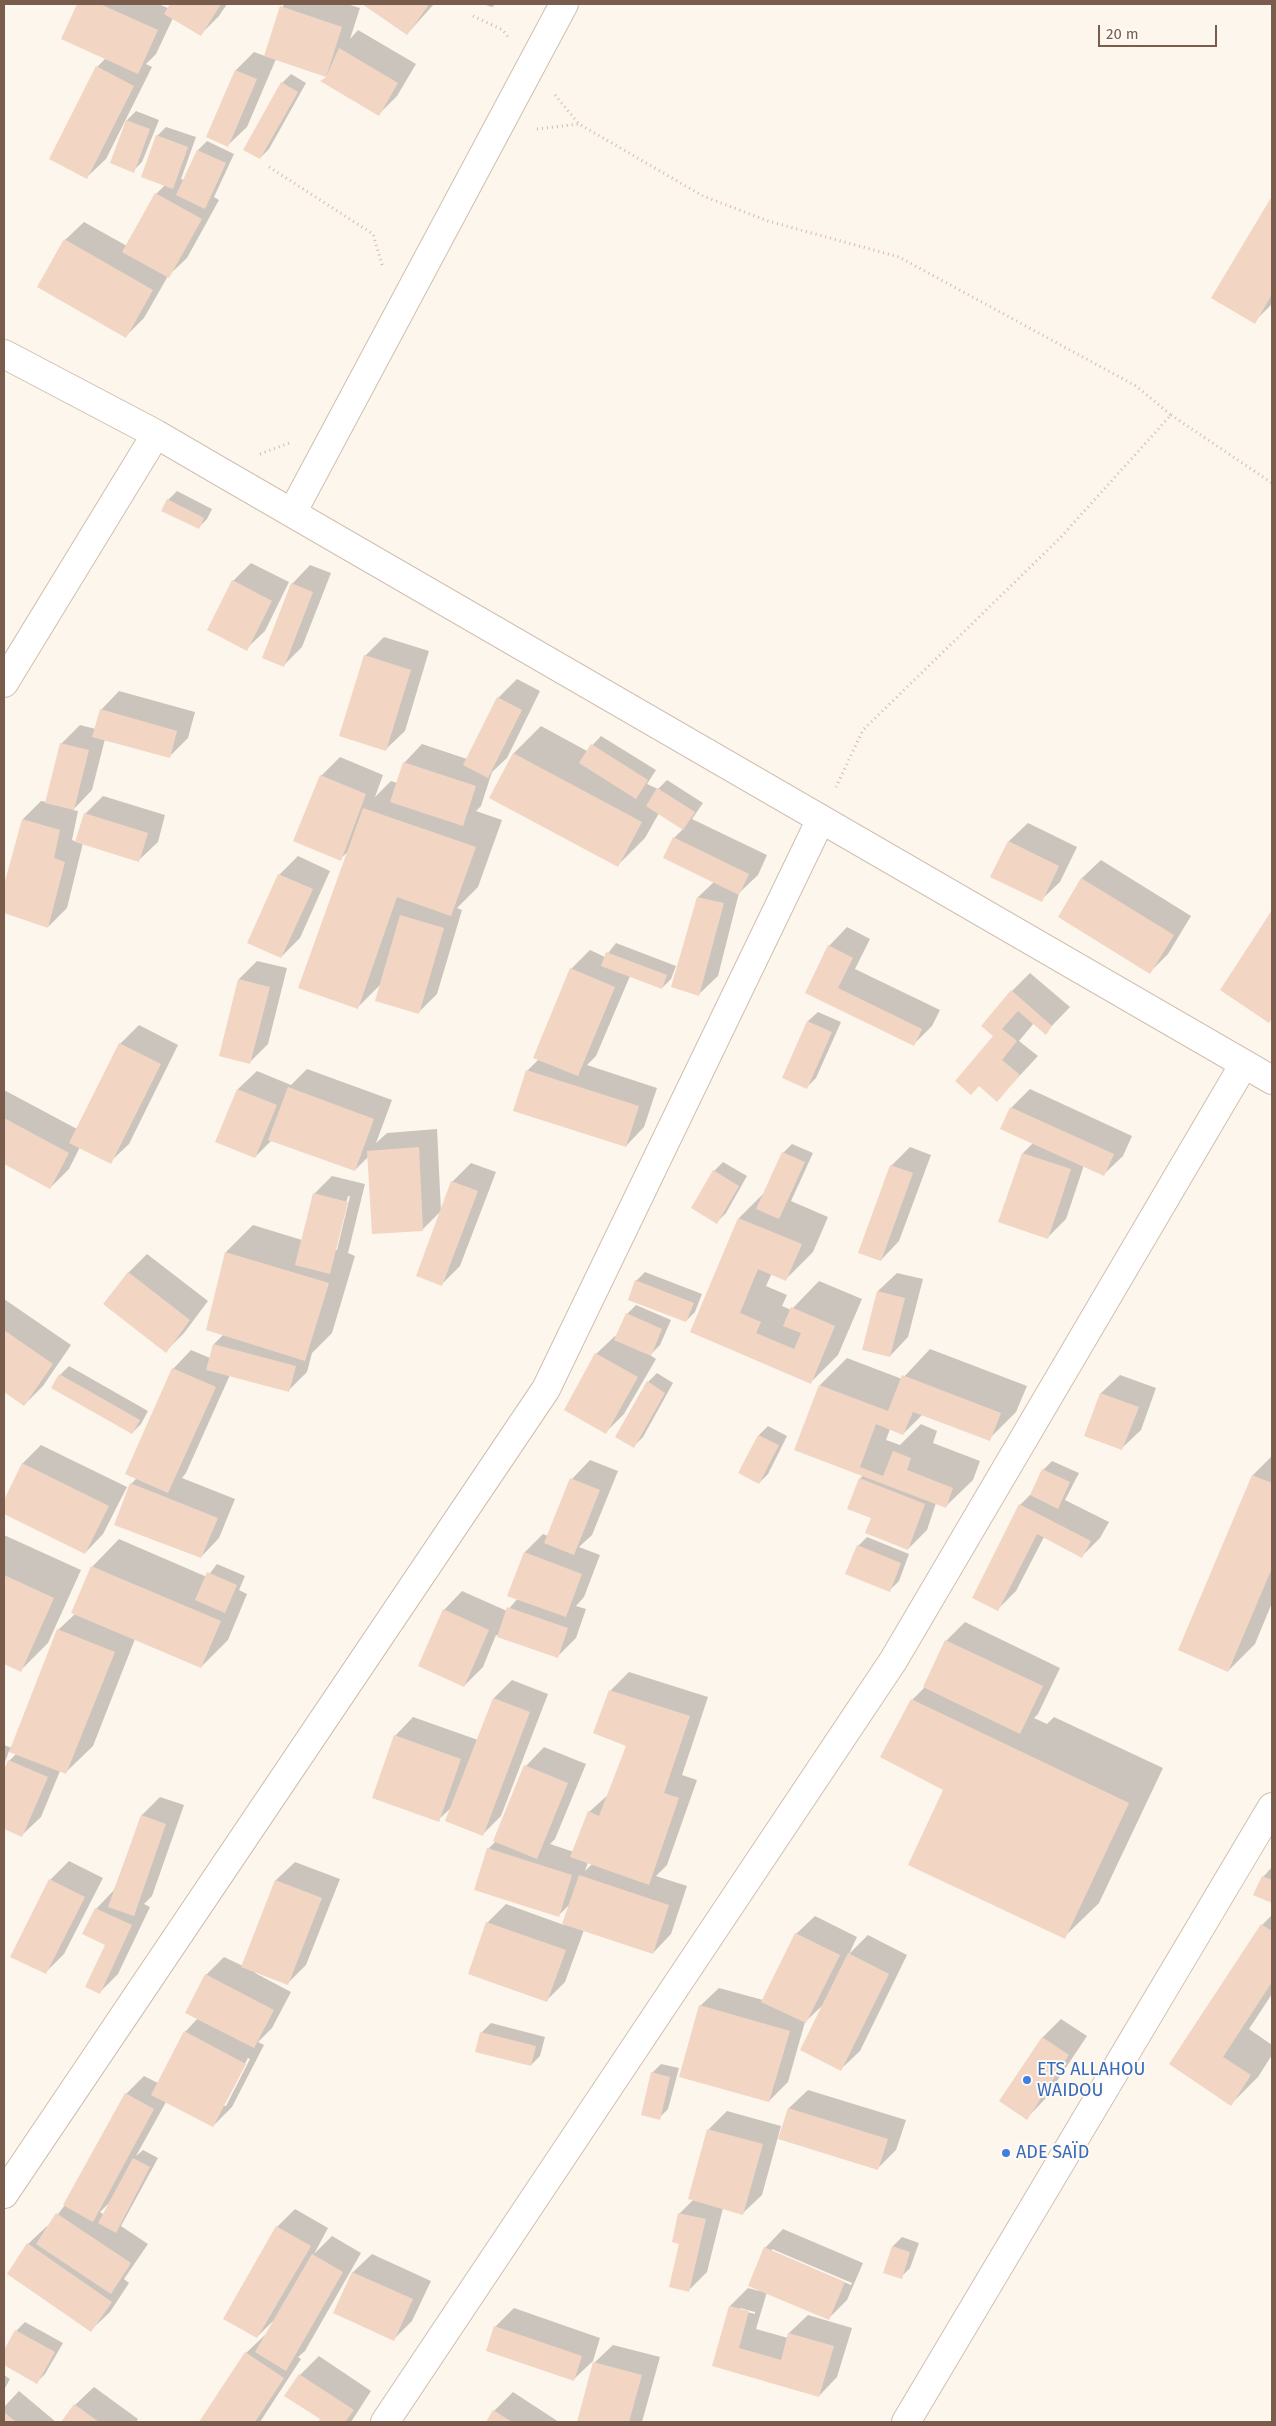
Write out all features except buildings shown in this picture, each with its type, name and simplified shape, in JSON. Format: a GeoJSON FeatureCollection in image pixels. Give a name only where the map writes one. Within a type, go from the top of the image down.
{"type":"FeatureCollection","features":[{"type":"Feature","properties":{"kind":"street"},"geometry":{"type":"LineString","coordinates":[[292,513],[564,4]]}},
{"type":"Feature","properties":{"kind":"street"},"geometry":{"type":"LineString","coordinates":[[4,354],[156,434],[216,468],[1272,1080]]}},
{"type":"Feature","properties":{"kind":"street"},"geometry":{"type":"LineString","coordinates":[[4,683],[156,434]]}},
{"type":"Feature","properties":{"kind":"street"},"geometry":{"type":"LineString","coordinates":[[4,2194],[546,1389],[821,819]]}},
{"type":"Feature","properties":{"kind":"street"},"geometry":{"type":"LineString","coordinates":[[385,2422],[893,1661],[1244,1064]]}},
{"type":"Feature","properties":{"kind":"street"},"geometry":{"type":"LineString","coordinates":[[906,2422],[1272,1807]]}},
{"type":"Feature","properties":{"kind":"path"},"geometry":{"type":"LineString","coordinates":[[473,16],[503,30],[578,124],[703,196],[768,221],[899,257],[1136,386],[1171,415],[1272,483]]}},
{"type":"Feature","properties":{"kind":"path"},"geometry":{"type":"LineString","coordinates":[[269,167],[373,234],[397,317]]}},
{"type":"Feature","properties":{"kind":"path"},"geometry":{"type":"LineString","coordinates":[[821,819],[863,730],[1060,538],[1171,415]]}},
{"type":"Feature","properties":{"kind":"path"},"geometry":{"type":"LineString","coordinates":[[216,468],[338,426]]}},
{"type":"Feature","properties":{"kind":"place","name":"ETS ALLAHOU WAIDOU"},"geometry":{"type":"Point","coordinates":[1027,2080]}},
{"type":"Feature","properties":{"kind":"place","name":"ADE SAÏD"},"geometry":{"type":"Point","coordinates":[1006,2153]}}]}
